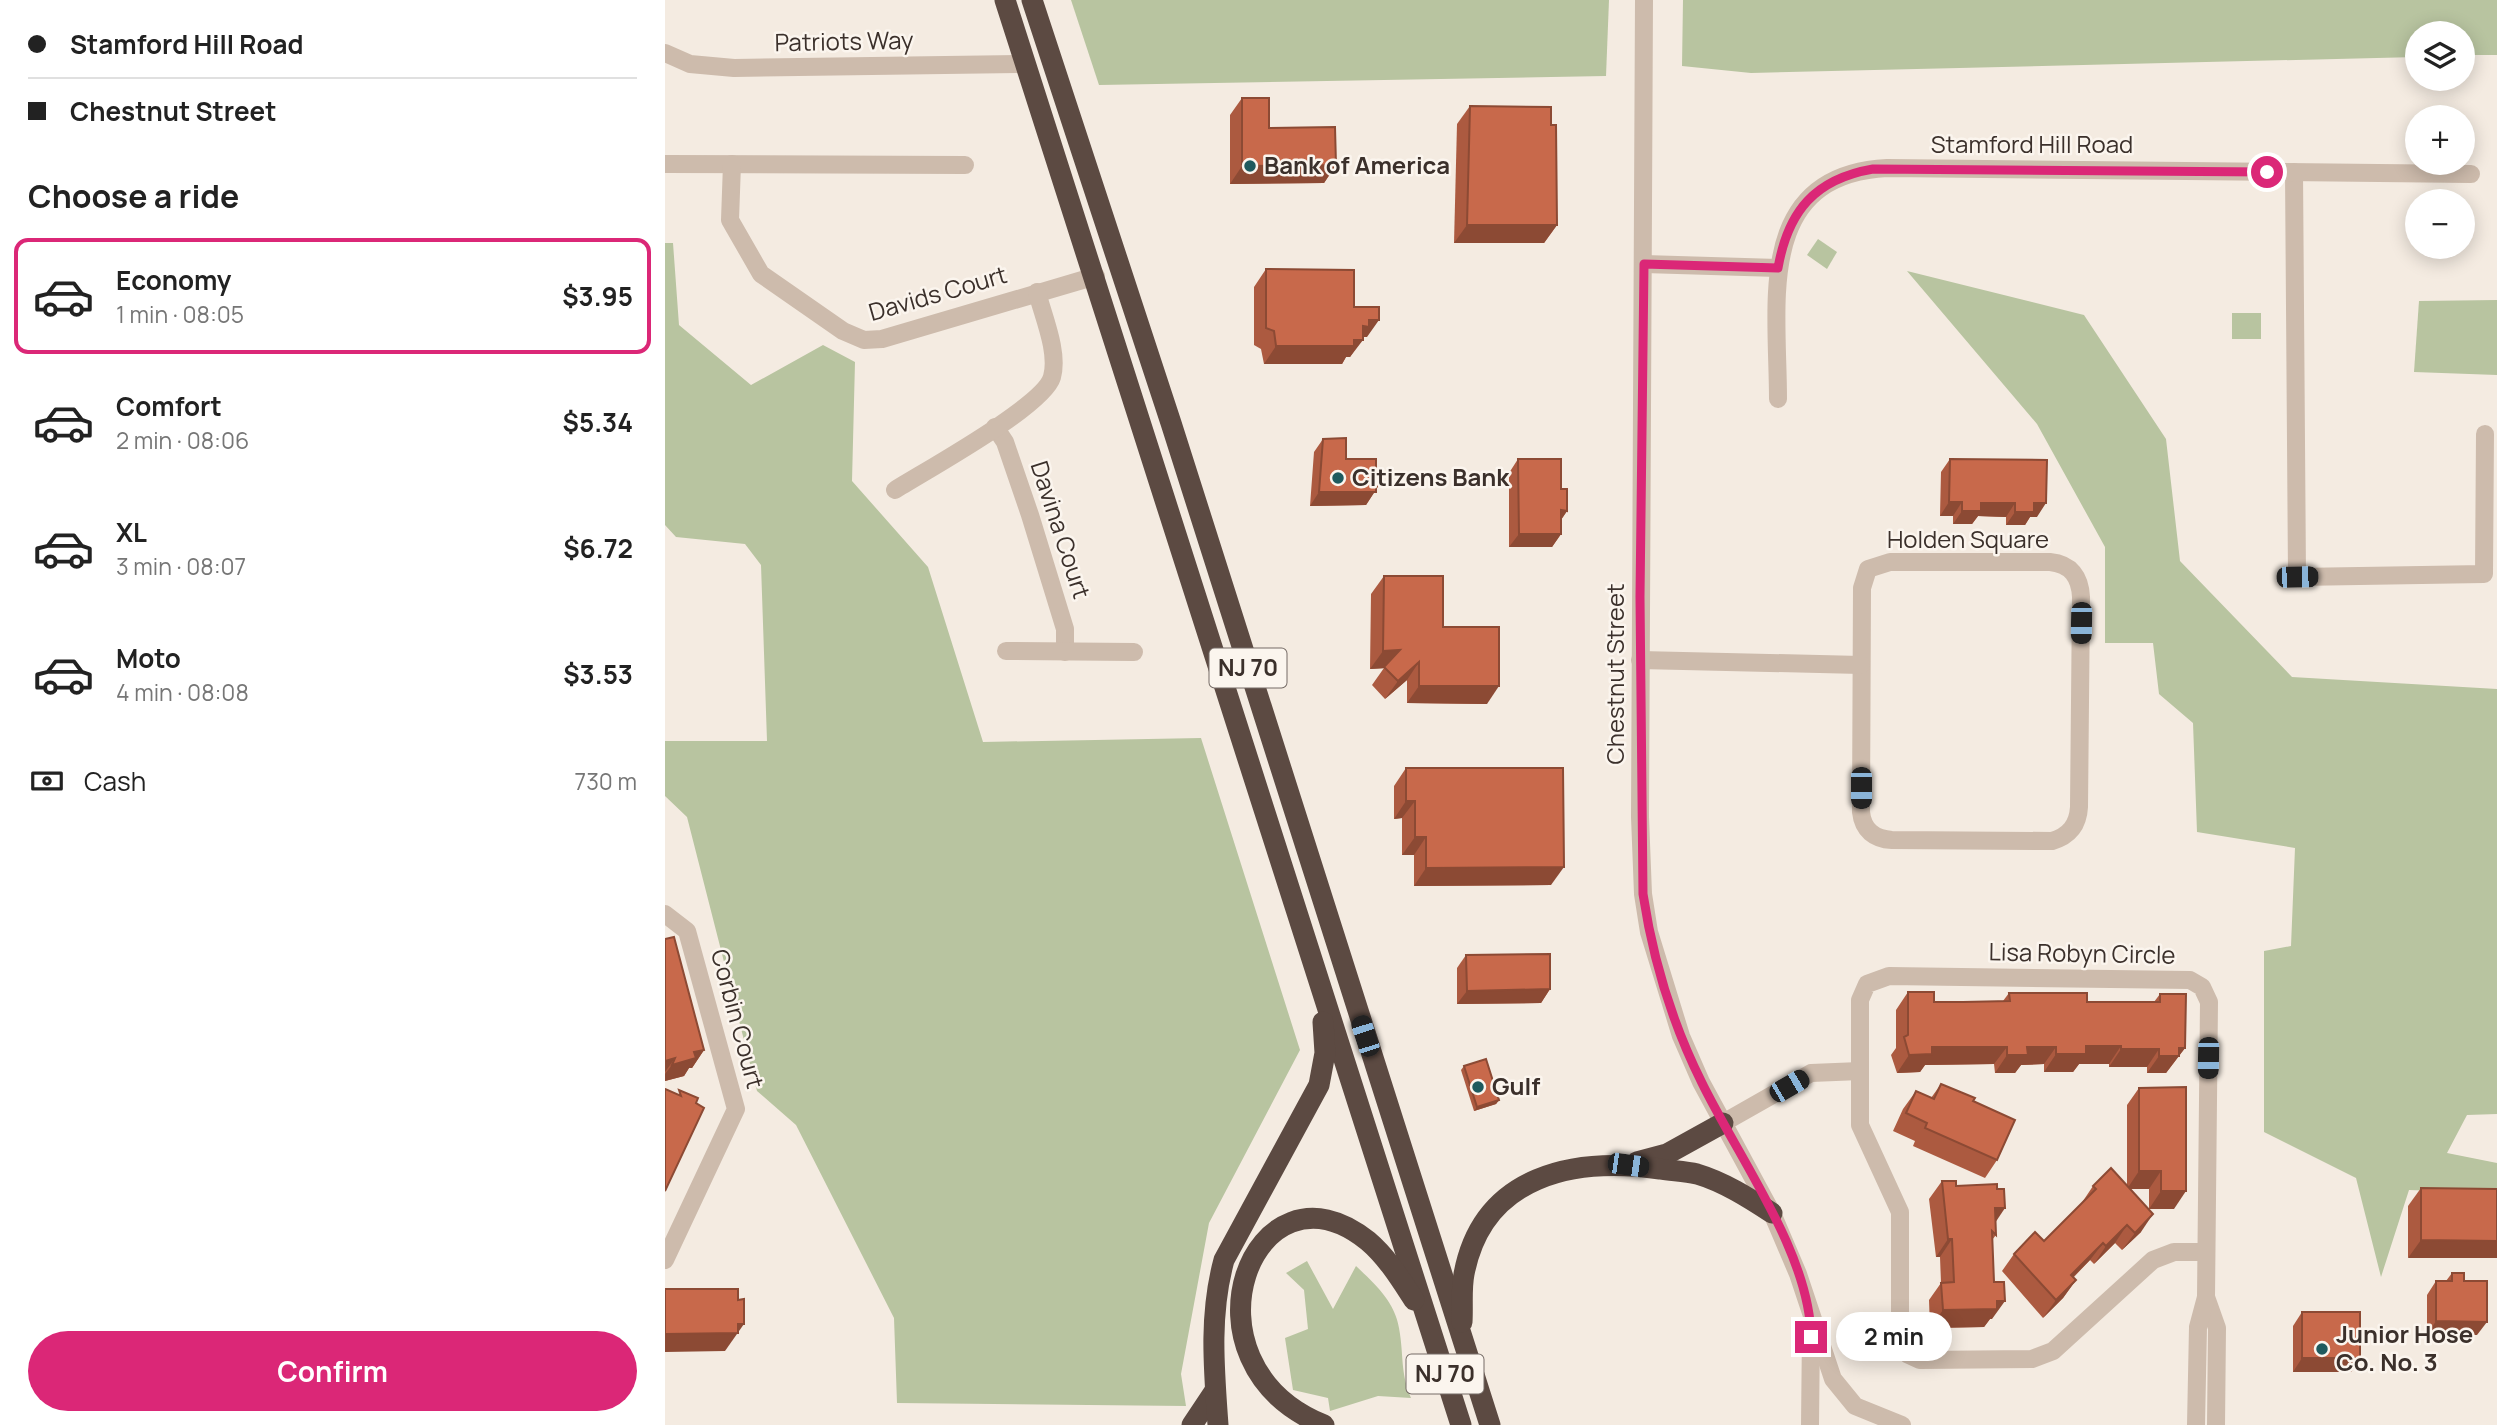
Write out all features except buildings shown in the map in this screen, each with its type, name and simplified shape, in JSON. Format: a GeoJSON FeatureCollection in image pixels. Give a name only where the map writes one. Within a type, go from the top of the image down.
{"type":"FeatureCollection","features":[{"type":"Feature","properties":{"kind":"highway","name":"NJ 70"},"geometry":{"type":"LineString","coordinates":[[1005,0],[1461,1425]]}},
{"type":"Feature","properties":{"kind":"highway","name":"NJ 70"},"geometry":{"type":"LineString","coordinates":[[1032,0],[1171,424],[1490,1425]]}},
{"type":"Feature","properties":{"kind":"highway"},"geometry":{"type":"LineString","coordinates":[[1218,1425],[1214,1392],[1214,1305],[1224,1260],[1319,1085],[1325,1053],[1321,992]]}},
{"type":"Feature","properties":{"kind":"highway"},"geometry":{"type":"LineString","coordinates":[[1628,1165],[1667,1154],[1723,1123]]}},
{"type":"Feature","properties":{"kind":"highway"},"geometry":{"type":"LineString","coordinates":[[1462,1338],[1464,1275],[1471,1250],[1482,1229],[1507,1198],[1539,1177],[1580,1166],[1628,1165],[1696,1174],[1736,1190],[1772,1213]]}},
{"type":"Feature","properties":{"kind":"highway"},"geometry":{"type":"LineString","coordinates":[[1325,1425],[1287,1406],[1277,1397],[1254,1364],[1243,1337],[1239,1312],[1244,1273],[1251,1258],[1268,1238],[1297,1222],[1320,1219],[1344,1225],[1379,1251],[1428,1323]]}},
{"type":"Feature","properties":{"kind":"highway"},"geometry":{"type":"LineString","coordinates":[[1192,1425],[1214,1392]]}},
{"type":"Feature","properties":{"kind":"street","name":"Chestnut Street"},"geometry":{"type":"LineString","coordinates":[[1644,0],[1641,859],[1649,932],[1672,1013],[1723,1123],[1772,1213],[1811,1313],[1833,1379],[1855,1406],[1902,1425]]}},
{"type":"Feature","properties":{"kind":"street","name":"Patriots Way"},"geometry":{"type":"LineString","coordinates":[[665,53],[690,64],[734,68],[1026,64]]}},
{"type":"Feature","properties":{"kind":"street"},"geometry":{"type":"LineString","coordinates":[[665,164],[965,165]]}},
{"type":"Feature","properties":{"kind":"street","name":"Davids Court"},"geometry":{"type":"LineString","coordinates":[[732,164],[730,220],[761,274],[855,337],[875,341],[1095,276]]}},
{"type":"Feature","properties":{"kind":"street","name":"Stamford Hill Road"},"geometry":{"type":"LineString","coordinates":[[1778,399],[1778,268],[1786,234],[1803,206],[1831,182],[1865,170],[2405,173]]}},
{"type":"Feature","properties":{"kind":"street"},"geometry":{"type":"LineString","coordinates":[[2294,172],[2297,577],[2484,574],[2485,433]]}},
{"type":"Feature","properties":{"kind":"street"},"geometry":{"type":"LineString","coordinates":[[1644,264],[1778,268]]}},
{"type":"Feature","properties":{"kind":"street"},"geometry":{"type":"LineString","coordinates":[[895,490],[995,428],[1049,387],[1053,374],[1053,359],[1037,292]]}},
{"type":"Feature","properties":{"kind":"street","name":"Davina Court"},"geometry":{"type":"LineString","coordinates":[[995,428],[1006,442],[1030,515],[1065,629],[1065,652]]}},
{"type":"Feature","properties":{"kind":"street","name":"Holden Square"},"geometry":{"type":"LineString","coordinates":[[1890,562],[2050,562],[2068,567],[2077,577],[2081,597],[2079,807],[2071,830],[2052,841],[1892,840],[1873,835],[1862,817],[1861,665],[1861,588],[1865,572],[1873,566],[1890,562]]}},
{"type":"Feature","properties":{"kind":"street"},"geometry":{"type":"LineString","coordinates":[[1006,651],[1134,653]]}},
{"type":"Feature","properties":{"kind":"street"},"geometry":{"type":"LineString","coordinates":[[1640,660],[1861,665]]}},
{"type":"Feature","properties":{"kind":"street","name":"Corbin Court"},"geometry":{"type":"LineString","coordinates":[[665,914],[688,931],[736,1110],[665,1259]]}},
{"type":"Feature","properties":{"kind":"street","name":"Lisa Robyn Circle"},"geometry":{"type":"LineString","coordinates":[[2196,1425],[2197,1327],[2206,1297],[2209,1002],[2206,993],[2196,982],[1889,976],[1874,979],[1864,988],[1860,1000],[1860,1125],[1900,1212],[1900,1338],[1904,1350],[1911,1357],[1920,1360],[2032,1359],[2057,1349],[2153,1260],[2174,1252],[2205,1252]]}},
{"type":"Feature","properties":{"kind":"street"},"geometry":{"type":"LineString","coordinates":[[1723,1123],[1811,1073],[1860,1071]]}},
{"type":"Feature","properties":{"kind":"street","name":"Lisa Robyn Circle"},"geometry":{"type":"LineString","coordinates":[[2206,1297],[2217,1328],[2216,1425]]}},
{"type":"Feature","properties":{"kind":"street","name":"Chestnut Street"},"geometry":{"type":"LineString","coordinates":[[1810,1425],[1811,1313]]}},
{"type":"Feature","properties":{"kind":"green space"},"geometry":{"type":"Polygon","coordinates":[[[1071,0],[1609,0],[1606,76],[1099,85],[1071,0]]]}},
{"type":"Feature","properties":{"kind":"green space"},"geometry":{"type":"Polygon","coordinates":[[[1683,0],[2497,0],[2497,55],[2475,55],[2475,21],[2405,21],[2405,57],[1751,73],[1682,66],[1683,0]]]}},
{"type":"Feature","properties":{"kind":"green space"},"geometry":{"type":"Polygon","coordinates":[[[1818,239],[1837,252],[1827,269],[1807,255],[1818,239]]]}},
{"type":"Feature","properties":{"kind":"green space"},"geometry":{"type":"Polygon","coordinates":[[[665,243],[673,243],[679,325],[751,385],[823,345],[855,362],[852,481],[928,567],[983,742],[1201,738],[1300,1050],[1209,1223],[1181,1374],[1186,1406],[897,1403],[894,1318],[796,1125],[757,1091],[687,817],[665,796],[665,741],[767,741],[761,565],[745,544],[676,537],[665,525],[665,243]]]}},
{"type":"Feature","properties":{"kind":"green space"},"geometry":{"type":"Polygon","coordinates":[[[1907,271],[2084,315],[2166,439],[2180,561],[2292,677],[2497,689],[2497,1114],[2467,1115],[2447,1153],[2497,1163],[2497,1193],[2409,1190],[2381,1277],[2356,1178],[2264,1132],[2264,951],[2291,946],[2295,848],[2197,832],[2193,723],[2159,694],[2153,643],[2105,643],[2105,547],[2037,424],[1907,271]]]}},
{"type":"Feature","properties":{"kind":"green space"},"geometry":{"type":"Polygon","coordinates":[[[2497,300],[2497,375],[2414,372],[2419,301],[2497,300]]]}},
{"type":"Feature","properties":{"kind":"green space"},"geometry":{"type":"Polygon","coordinates":[[[2232,313],[2261,313],[2261,339],[2232,339],[2232,313]]]}},
{"type":"Feature","properties":{"kind":"green space"},"geometry":{"type":"Polygon","coordinates":[[[1307,1261],[1333,1309],[1356,1266],[1383,1294],[1397,1319],[1404,1372],[1411,1398],[1378,1396],[1330,1411],[1328,1398],[1293,1390],[1285,1338],[1308,1329],[1304,1290],[1286,1273],[1307,1261]]]}},
{"type":"Feature","properties":{"kind":"place","name":"Bank of America"},"geometry":{"type":"Point","coordinates":[1250,166]}},
{"type":"Feature","properties":{"kind":"place","name":"Citizens Bank"},"geometry":{"type":"Point","coordinates":[1338,478]}},
{"type":"Feature","properties":{"kind":"place","name":"Gulf"},"geometry":{"type":"Point","coordinates":[1478,1087]}},
{"type":"Feature","properties":{"kind":"place","name":"Junior Hose Co. No. 3"},"geometry":{"type":"Point","coordinates":[2322,1349]}},
{"type":"Feature","properties":{"kind":"route"},"geometry":{"type":"LineString","coordinates":[[1811,1337],[1811,1313],[1798,1273],[1772,1213],[1701,1082],[1672,1013],[1658,969],[1643,894],[1640,817],[1640,597],[1644,264],[1778,268],[1782,244],[1790,225],[1816,192],[1845,176],[1873,169],[2267,172]]}}]}
